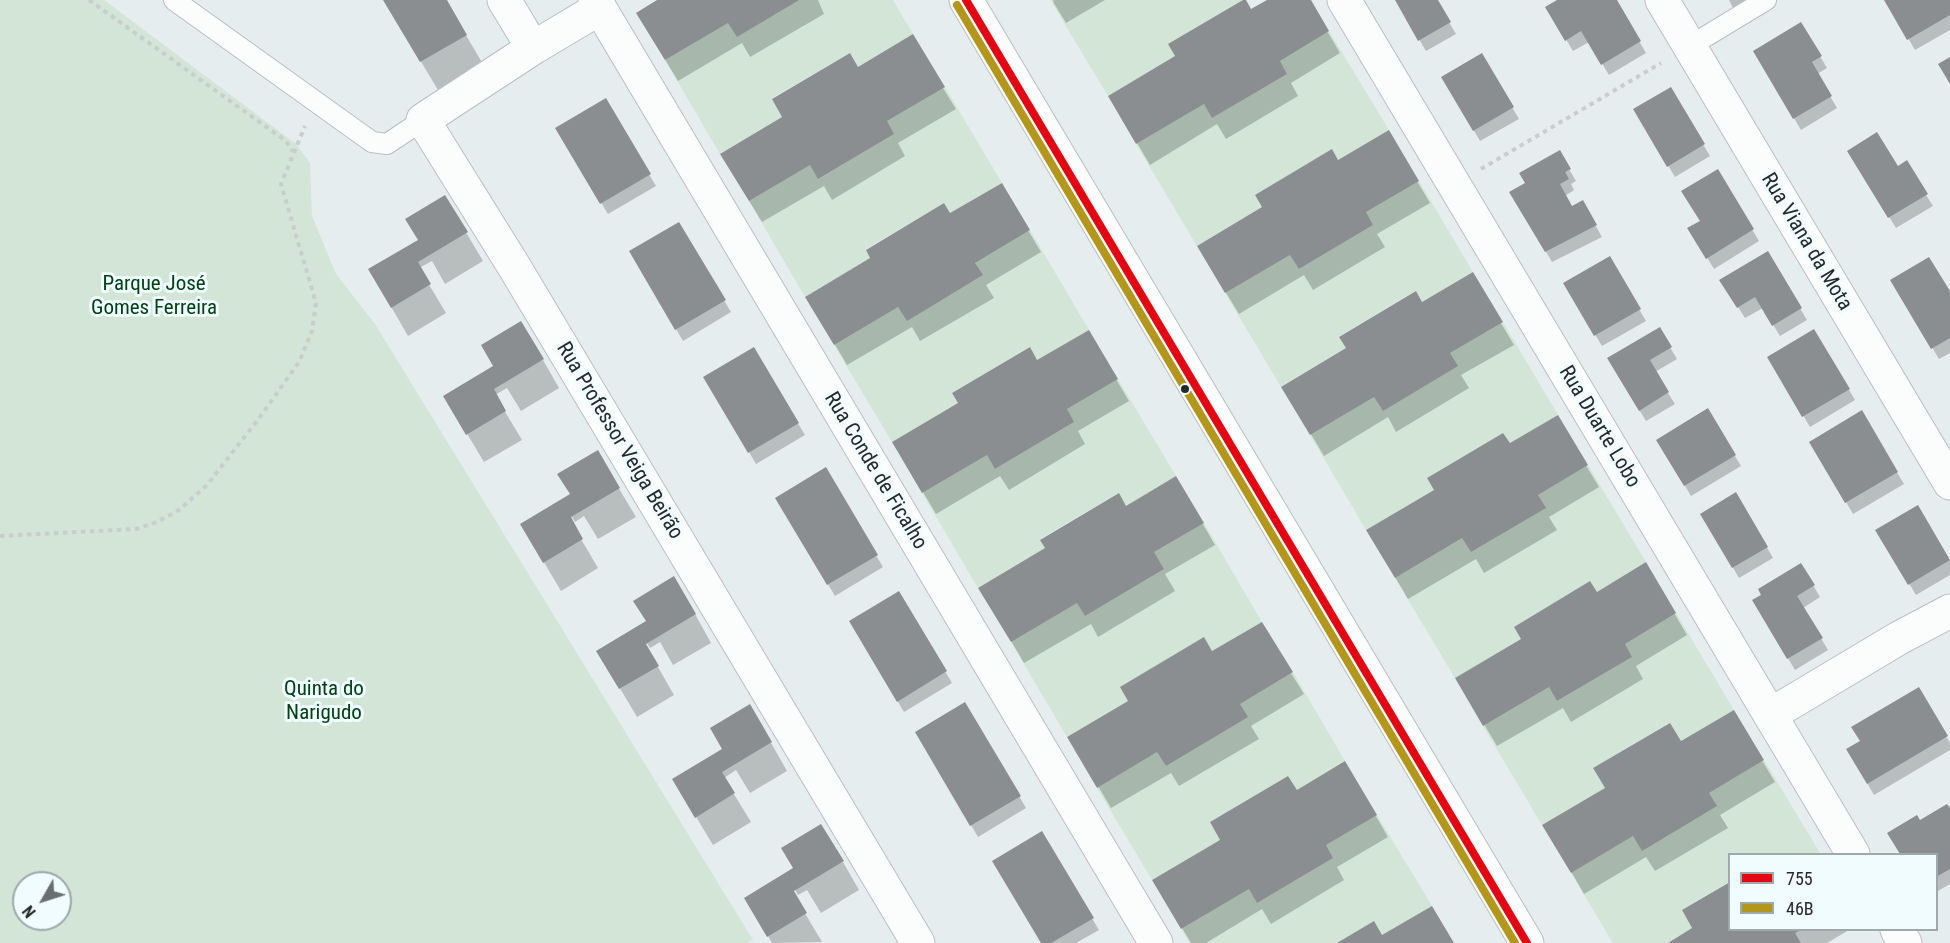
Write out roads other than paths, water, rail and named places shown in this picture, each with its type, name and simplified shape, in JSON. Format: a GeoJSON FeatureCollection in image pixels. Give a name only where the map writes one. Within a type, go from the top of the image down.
{"type":"FeatureCollection","features":[{"type":"Feature","properties":{"kind":"street"},"geometry":{"type":"LineString","coordinates":[[504,0],[533,48]]}},
{"type":"Feature","properties":{"kind":"street"},"geometry":{"type":"LineString","coordinates":[[966,0],[1527,943]]}},
{"type":"Feature","properties":{"kind":"street","name":"Rua Duarte Lobo"},"geometry":{"type":"LineString","coordinates":[[1344,0],[1852,853]]}},
{"type":"Feature","properties":{"kind":"street","name":"Rua Viana da Mota"},"geometry":{"type":"LineString","coordinates":[[1662,0],[1950,483]]}},
{"type":"Feature","properties":{"kind":"street"},"geometry":{"type":"LineString","coordinates":[[423,120],[597,4]]}},
{"type":"Feature","properties":{"kind":"street","name":"Rua Conde de Ficalho"},"geometry":{"type":"LineString","coordinates":[[597,4],[1156,943]]}},
{"type":"Feature","properties":{"kind":"street","name":"Rua Professor Veiga Beirão"},"geometry":{"type":"LineString","coordinates":[[423,120],[515,268],[918,943]]}},
{"type":"Feature","properties":{"kind":"street"},"geometry":{"type":"LineString","coordinates":[[1770,716],[1899,638],[1950,611]]}},
{"type":"Feature","properties":{"kind":"lane"},"geometry":{"type":"LineString","coordinates":[[174,0],[372,142],[387,144],[423,120]]}},
{"type":"Feature","properties":{"kind":"lane"},"geometry":{"type":"LineString","coordinates":[[1690,46],[1766,0]]}},
{"type":"Feature","properties":{"kind":"park label","name":"Parque José Gomes Ferreira"},"geometry":{"type":"Point","coordinates":[154,297]}},
{"type":"Feature","properties":{"kind":"park label","name":"Quinta do Narigudo"},"geometry":{"type":"Point","coordinates":[324,702]}}]}
